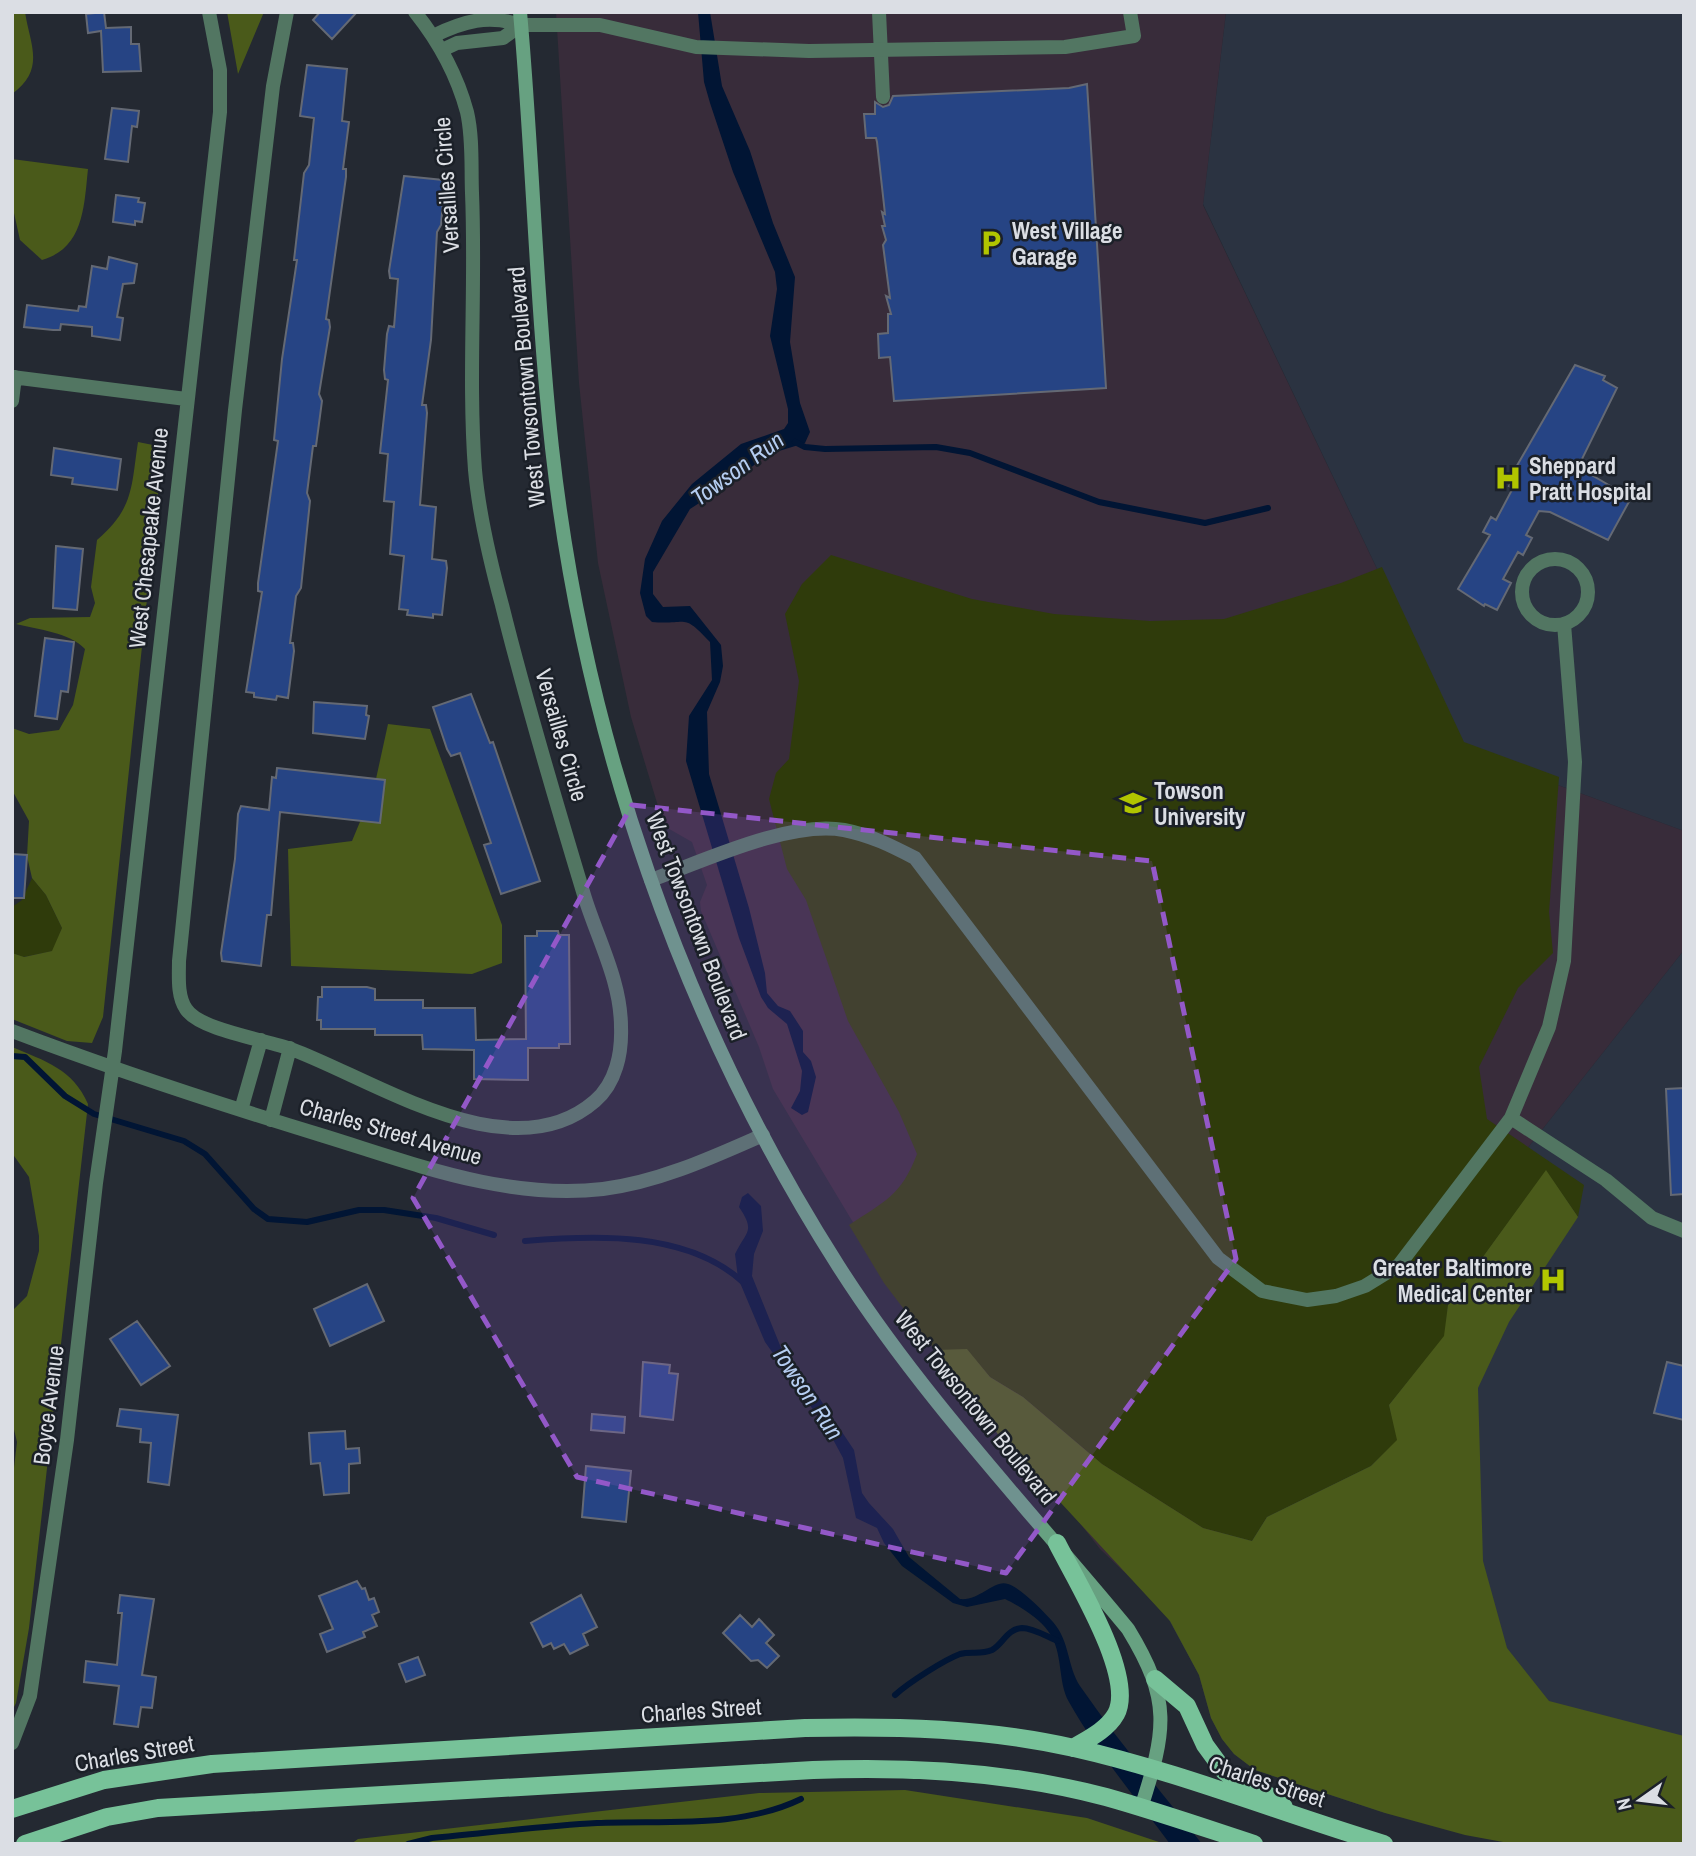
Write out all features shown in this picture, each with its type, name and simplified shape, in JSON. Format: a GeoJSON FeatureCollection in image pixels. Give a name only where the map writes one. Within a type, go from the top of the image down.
{"type":"FeatureCollection","features":[{"type":"Feature","properties":{"kind":"main road","name":"West Towsontown Boulevard"},"geometry":{"type":"LineString","coordinates":[[521,19],[542,346],[560,510],[591,672],[614,763],[651,880],[710,1027],[763,1135],[840,1268],[954,1424],[1128,1629],[1155,1679],[1161,1708],[1162,1737],[1141,1808]]}},
{"type":"Feature","properties":{"kind":"main road"},"geometry":{"type":"LineString","coordinates":[[1057,1543],[1115,1661],[1120,1685],[1120,1702],[1116,1715],[1104,1729],[1073,1748]]}},
{"type":"Feature","properties":{"kind":"main road"},"geometry":{"type":"LineString","coordinates":[[1155,1679],[1187,1706],[1205,1745],[1224,1771],[1236,1780],[1259,1789],[1295,1815]]}},
{"type":"Feature","properties":{"kind":"main road","name":"Charles Street"},"geometry":{"type":"LineString","coordinates":[[12,1809],[104,1780],[212,1764],[805,1728],[934,1729],[1016,1738],[1073,1748],[1384,1844]]}},
{"type":"Feature","properties":{"kind":"main road"},"geometry":{"type":"LineString","coordinates":[[25,1844],[107,1817],[158,1808],[858,1768],[935,1770],[1070,1789],[1141,1808],[1254,1844]]}},
{"type":"Feature","properties":{"kind":"street","name":"West Chesapeake Avenue"},"geometry":{"type":"LineString","coordinates":[[112,1069],[220,112],[220,70],[209,12]]}},
{"type":"Feature","properties":{"kind":"street","name":"Versailles Circle"},"geometry":{"type":"LineString","coordinates":[[286,12],[273,86],[235,410],[179,972],[186,1011],[203,1022],[290,1048],[440,1113],[488,1126],[534,1128],[556,1122],[596,1101],[610,1082],[620,1057],[622,1023],[614,978],[585,898],[502,606],[482,524],[474,434],[471,147],[467,114],[442,51],[415,12]]}},
{"type":"Feature","properties":{"kind":"street"},"geometry":{"type":"LineString","coordinates":[[879,12],[883,97]]}},
{"type":"Feature","properties":{"kind":"street"},"geometry":{"type":"LineString","coordinates":[[433,36],[467,20],[521,19],[600,25],[696,47],[882,52],[1092,44],[1134,36],[1130,12]]}},
{"type":"Feature","properties":{"kind":"street"},"geometry":{"type":"LineString","coordinates":[[442,51],[457,43],[503,38],[521,19]]}},
{"type":"Feature","properties":{"kind":"street"},"geometry":{"type":"LineString","coordinates":[[12,401],[14,377],[186,400]]}},
{"type":"Feature","properties":{"kind":"street"},"geometry":{"type":"LineString","coordinates":[[1547,559],[1571,562],[1583,573],[1587,584],[1587,602],[1582,610],[1564,624],[1539,621],[1526,606],[1522,594],[1528,574],[1535,565],[1547,559]]}},
{"type":"Feature","properties":{"kind":"street"},"geometry":{"type":"LineString","coordinates":[[651,880],[763,839],[823,828],[878,839],[915,858],[1218,1258],[1262,1291],[1307,1300],[1336,1296],[1365,1286],[1399,1265],[1511,1118],[1549,1027],[1564,961],[1575,762],[1564,656],[1564,624]]}},
{"type":"Feature","properties":{"kind":"street","name":"Charles Street Avenue"},"geometry":{"type":"LineString","coordinates":[[12,1031],[112,1069],[271,1120],[450,1174],[514,1188],[546,1191],[604,1189],[636,1182],[719,1155],[763,1135]]}},
{"type":"Feature","properties":{"kind":"street"},"geometry":{"type":"LineString","coordinates":[[241,1110],[261,1040]]}},
{"type":"Feature","properties":{"kind":"street"},"geometry":{"type":"LineString","coordinates":[[271,1120],[290,1048]]}},
{"type":"Feature","properties":{"kind":"street","name":"Boyce Avenue"},"geometry":{"type":"LineString","coordinates":[[12,1744],[30,1696],[46,1589],[112,1069]]}},
{"type":"Feature","properties":{"kind":"street"},"geometry":{"type":"LineString","coordinates":[[1511,1118],[1597,1173],[1652,1218],[1684,1231]]}},
{"type":"Feature","properties":{"kind":"highlighted area"},"geometry":{"type":"Polygon","coordinates":[[[632,805],[1152,861],[1236,1259],[1006,1573],[577,1477],[413,1198],[632,805]]]}},
{"type":"Feature","properties":{"kind":"shaded area","name":"Towson University"},"geometry":{"type":"Polygon","coordinates":[[[556,12],[1226,12],[1203,205],[1464,751],[1684,831],[1684,950],[1163,1609],[1100,1549],[893,1283],[851,1219],[773,1089],[759,1047],[701,911],[700,902],[707,885],[692,842],[664,826],[631,717],[598,563],[579,383],[556,12]]]}},
{"type":"Feature","properties":{"kind":"shaded area","name":"Sheppard Pratt Hospital"},"geometry":{"type":"Polygon","coordinates":[[[1226,12],[1684,12],[1684,831],[1464,751],[1203,204],[1226,12]]]}},
{"type":"Feature","properties":{"kind":"shaded area","name":"Greater Baltimore Medical Center"},"geometry":{"type":"Polygon","coordinates":[[[1684,950],[1684,1844],[1385,1813],[1255,1770],[1234,1754],[1222,1739],[1211,1718],[1199,1675],[1163,1609],[1684,950]]]}},
{"type":"Feature","properties":{"kind":"green space"},"geometry":{"type":"Polygon","coordinates":[[[12,12],[25,12],[33,56],[29,75],[23,85],[12,94],[12,12]]]}},
{"type":"Feature","properties":{"kind":"green space"},"geometry":{"type":"Polygon","coordinates":[[[227,12],[264,12],[238,74],[227,12]]]}},
{"type":"Feature","properties":{"kind":"green space"},"geometry":{"type":"Polygon","coordinates":[[[12,159],[88,169],[83,211],[74,236],[56,254],[42,260],[20,240],[12,204],[12,159]]]}},
{"type":"Feature","properties":{"kind":"green space"},"geometry":{"type":"Polygon","coordinates":[[[138,442],[163,447],[103,1017],[92,1043],[67,1041],[12,1019],[12,953],[24,957],[52,951],[62,928],[46,895],[32,878],[27,856],[29,821],[12,790],[12,728],[29,734],[59,730],[73,705],[85,649],[62,635],[16,624],[30,618],[90,617],[95,603],[91,587],[97,540],[118,518],[129,496],[138,442]]]}},
{"type":"Feature","properties":{"kind":"green space"},"geometry":{"type":"Polygon","coordinates":[[[831,555],[972,599],[1054,614],[1150,621],[1224,619],[1341,583],[1382,567],[1464,742],[1559,777],[1549,912],[1553,953],[1518,988],[1479,1067],[1487,1119],[1584,1185],[1578,1217],[1546,1171],[1448,1305],[1445,1336],[1389,1405],[1398,1440],[1371,1466],[1267,1517],[1252,1541],[1203,1528],[1102,1464],[1023,1397],[990,1377],[967,1350],[935,1350],[884,1283],[849,1225],[898,1189],[917,1154],[899,1112],[848,1021],[806,900],[787,869],[769,799],[776,773],[789,759],[799,681],[785,614],[802,584],[831,555]]]}},
{"type":"Feature","properties":{"kind":"green space"},"geometry":{"type":"Polygon","coordinates":[[[388,724],[430,729],[502,925],[502,963],[472,974],[291,966],[288,849],[352,841],[374,788],[388,724]]]}},
{"type":"Feature","properties":{"kind":"green space"},"geometry":{"type":"Polygon","coordinates":[[[32,878],[46,895],[62,928],[53,951],[23,957],[12,953],[12,907],[22,900],[32,878]]]}},
{"type":"Feature","properties":{"kind":"green space"},"geometry":{"type":"Polygon","coordinates":[[[12,1047],[47,1062],[66,1074],[82,1092],[88,1104],[29,1628],[16,1703],[12,1711],[12,1485],[17,1442],[12,1421],[12,1311],[27,1296],[39,1251],[39,1236],[29,1177],[12,1153],[12,1047]]]}},
{"type":"Feature","properties":{"kind":"green space"},"geometry":{"type":"Polygon","coordinates":[[[1546,1170],[1578,1217],[1509,1322],[1478,1388],[1483,1561],[1507,1648],[1549,1701],[1684,1736],[1684,1844],[1514,1844],[1465,1835],[1385,1813],[1255,1770],[1234,1754],[1222,1739],[1211,1718],[1199,1675],[1170,1621],[1000,1437],[935,1350],[967,1349],[990,1377],[1023,1397],[1102,1464],[1203,1528],[1252,1541],[1267,1517],[1371,1466],[1397,1440],[1389,1405],[1444,1336],[1448,1305],[1546,1170]]]}},
{"type":"Feature","properties":{"kind":"green space"},"geometry":{"type":"Polygon","coordinates":[[[905,1790],[1087,1818],[1165,1844],[351,1844],[358,1839],[759,1793],[905,1790]]]}},
{"type":"Feature","properties":{"kind":"water","name":"Towson Run"},"geometry":{"type":"Polygon","coordinates":[[[698,12],[710,12],[722,86],[750,151],[773,223],[795,277],[790,342],[800,403],[810,432],[805,443],[766,455],[741,476],[690,509],[653,572],[653,594],[663,607],[690,606],[721,645],[723,666],[720,682],[707,712],[709,774],[749,908],[765,973],[767,993],[778,1006],[790,1011],[803,1031],[803,1052],[811,1061],[816,1077],[808,1112],[802,1115],[791,1108],[800,1091],[802,1071],[787,1024],[768,1008],[761,997],[739,938],[686,761],[689,716],[712,680],[710,642],[689,623],[652,622],[646,616],[640,593],[645,559],[662,521],[692,484],[741,444],[784,429],[788,423],[788,409],[770,336],[777,289],[775,272],[733,172],[710,103],[704,82],[698,12]]]}},
{"type":"Feature","properties":{"kind":"water","name":"Towson Run"},"geometry":{"type":"Polygon","coordinates":[[[748,1193],[761,1206],[763,1231],[754,1254],[752,1276],[788,1365],[812,1387],[854,1450],[862,1493],[893,1529],[909,1557],[960,1599],[974,1597],[1003,1583],[1026,1595],[1044,1612],[1063,1637],[1080,1686],[1202,1844],[1170,1844],[1104,1757],[1065,1694],[1053,1639],[1040,1622],[1005,1599],[967,1607],[953,1603],[902,1566],[884,1543],[877,1528],[856,1518],[843,1458],[829,1432],[765,1342],[738,1278],[735,1254],[748,1231],[747,1222],[739,1207],[742,1197],[748,1193]]]}},
{"type":"Feature","properties":{"kind":"building"},"geometry":{"type":"Polygon","coordinates":[[[104,12],[106,28],[131,27],[131,44],[139,44],[141,71],[103,72],[101,31],[88,33],[86,14],[104,12]]]}},
{"type":"Feature","properties":{"kind":"building"},"geometry":{"type":"Polygon","coordinates":[[[320,12],[357,12],[332,39],[313,20],[320,12]]]}},
{"type":"Feature","properties":{"kind":"building"},"geometry":{"type":"Polygon","coordinates":[[[307,65],[347,69],[342,121],[349,122],[343,169],[346,169],[346,177],[326,319],[329,320],[330,327],[319,394],[322,401],[307,493],[310,501],[301,588],[296,596],[290,643],[293,643],[294,651],[288,698],[277,696],[276,700],[254,697],[254,693],[246,692],[262,592],[258,591],[258,583],[278,441],[274,440],[282,359],[297,260],[294,260],[304,173],[309,165],[314,118],[300,116],[307,65]]]}},
{"type":"Feature","properties":{"kind":"building","name":"West Village Garage"},"geometry":{"type":"Polygon","coordinates":[[[1087,84],[1106,388],[894,401],[890,357],[879,358],[878,334],[888,333],[888,314],[891,314],[886,296],[890,298],[883,245],[886,240],[882,212],[885,214],[877,142],[876,138],[866,138],[864,114],[875,114],[875,102],[883,107],[889,105],[893,96],[1069,88],[1087,84]]]}},
{"type":"Feature","properties":{"kind":"building"},"geometry":{"type":"Polygon","coordinates":[[[112,108],[139,111],[137,127],[132,126],[128,162],[105,159],[112,108]]]}},
{"type":"Feature","properties":{"kind":"building"},"geometry":{"type":"Polygon","coordinates":[[[404,176],[443,180],[444,188],[441,225],[437,232],[431,340],[422,405],[426,405],[427,413],[420,505],[436,507],[432,559],[446,561],[447,568],[442,615],[433,614],[433,618],[407,615],[408,610],[399,609],[404,556],[390,554],[394,502],[384,501],[388,454],[380,453],[388,380],[385,379],[384,370],[387,334],[389,326],[394,327],[398,279],[390,278],[389,271],[404,176]]]}},
{"type":"Feature","properties":{"kind":"building"},"geometry":{"type":"Polygon","coordinates":[[[116,195],[139,198],[138,202],[145,203],[142,222],[135,221],[135,225],[113,222],[116,195]]]}},
{"type":"Feature","properties":{"kind":"building"},"geometry":{"type":"Polygon","coordinates":[[[109,257],[137,264],[134,283],[123,284],[117,317],[123,318],[120,340],[92,336],[92,327],[61,324],[60,330],[53,330],[24,327],[27,305],[78,311],[79,306],[86,307],[92,266],[107,269],[109,257]]]}},
{"type":"Feature","properties":{"kind":"building"},"geometry":{"type":"Polygon","coordinates":[[[1575,365],[1605,376],[1603,380],[1617,388],[1578,467],[1631,498],[1608,540],[1550,512],[1539,511],[1526,535],[1532,538],[1523,555],[1518,552],[1503,579],[1511,583],[1497,610],[1485,604],[1484,606],[1458,589],[1490,535],[1483,532],[1491,517],[1496,520],[1513,488],[1509,486],[1514,477],[1511,476],[1575,365]]]}},
{"type":"Feature","properties":{"kind":"building"},"geometry":{"type":"Polygon","coordinates":[[[54,448],[121,459],[117,490],[72,484],[73,478],[51,475],[54,448]]]}},
{"type":"Feature","properties":{"kind":"building"},"geometry":{"type":"Polygon","coordinates":[[[56,546],[83,549],[77,610],[53,608],[56,546]]]}},
{"type":"Feature","properties":{"kind":"building"},"geometry":{"type":"Polygon","coordinates":[[[45,638],[74,642],[68,692],[61,691],[57,719],[35,716],[45,638]]]}},
{"type":"Feature","properties":{"kind":"building"},"geometry":{"type":"Polygon","coordinates":[[[471,694],[490,743],[493,742],[540,881],[501,894],[484,845],[491,843],[460,753],[451,756],[433,707],[471,694]]]}},
{"type":"Feature","properties":{"kind":"building"},"geometry":{"type":"Polygon","coordinates":[[[314,702],[367,706],[366,715],[369,716],[365,739],[313,733],[314,702]]]}},
{"type":"Feature","properties":{"kind":"building"},"geometry":{"type":"Polygon","coordinates":[[[277,768],[385,780],[380,823],[280,812],[271,915],[267,915],[261,966],[222,961],[238,814],[241,806],[269,810],[272,777],[276,778],[277,768]]]}},
{"type":"Feature","properties":{"kind":"building"},"geometry":{"type":"Polygon","coordinates":[[[12,854],[27,855],[24,898],[12,898],[12,854]]]}},
{"type":"Feature","properties":{"kind":"building"},"geometry":{"type":"Polygon","coordinates":[[[537,931],[558,931],[559,935],[569,935],[570,1044],[559,1044],[559,1048],[528,1048],[528,1080],[474,1079],[474,1050],[423,1049],[422,1035],[375,1035],[375,1029],[321,1029],[321,1020],[317,1020],[318,997],[322,997],[322,987],[367,987],[375,989],[375,1000],[423,1000],[423,1008],[475,1008],[476,1040],[526,1039],[525,936],[537,936],[537,931]]]}},
{"type":"Feature","properties":{"kind":"building"},"geometry":{"type":"Polygon","coordinates":[[[1684,1088],[1684,1194],[1671,1195],[1666,1089],[1684,1088]]]}},
{"type":"Feature","properties":{"kind":"building"},"geometry":{"type":"Polygon","coordinates":[[[367,1284],[384,1321],[330,1346],[314,1309],[367,1284]]]}},
{"type":"Feature","properties":{"kind":"building"},"geometry":{"type":"Polygon","coordinates":[[[137,1321],[170,1366],[141,1385],[110,1339],[137,1321]]]}},
{"type":"Feature","properties":{"kind":"building"},"geometry":{"type":"Polygon","coordinates":[[[643,1362],[670,1365],[669,1373],[678,1374],[673,1420],[640,1416],[643,1362]]]}},
{"type":"Feature","properties":{"kind":"building"},"geometry":{"type":"Polygon","coordinates":[[[1667,1362],[1684,1366],[1684,1420],[1654,1413],[1667,1362]]]}},
{"type":"Feature","properties":{"kind":"building"},"geometry":{"type":"Polygon","coordinates":[[[120,1409],[178,1415],[169,1485],[148,1482],[151,1443],[140,1442],[141,1429],[117,1426],[120,1409]]]}},
{"type":"Feature","properties":{"kind":"building"},"geometry":{"type":"Polygon","coordinates":[[[592,1414],[625,1417],[624,1433],[591,1430],[592,1414]]]}},
{"type":"Feature","properties":{"kind":"building"},"geometry":{"type":"Polygon","coordinates":[[[345,1431],[346,1449],[359,1448],[360,1463],[349,1464],[349,1493],[324,1495],[320,1463],[311,1464],[309,1433],[345,1431]]]}},
{"type":"Feature","properties":{"kind":"building"},"geometry":{"type":"Polygon","coordinates":[[[586,1466],[631,1471],[626,1522],[582,1517],[586,1466]]]}},
{"type":"Feature","properties":{"kind":"building"},"geometry":{"type":"Polygon","coordinates":[[[357,1581],[362,1589],[365,1588],[369,1600],[374,1598],[379,1612],[372,1615],[377,1626],[363,1632],[365,1637],[327,1652],[320,1634],[333,1629],[319,1596],[357,1581]]]}},
{"type":"Feature","properties":{"kind":"building"},"geometry":{"type":"Polygon","coordinates":[[[120,1595],[154,1599],[142,1675],[156,1677],[152,1708],[141,1707],[138,1727],[114,1724],[119,1686],[84,1682],[86,1661],[117,1665],[122,1613],[118,1613],[120,1595]]]}},
{"type":"Feature","properties":{"kind":"building"},"geometry":{"type":"Polygon","coordinates":[[[581,1595],[597,1627],[583,1634],[588,1645],[570,1654],[564,1644],[554,1649],[551,1643],[543,1647],[531,1623],[581,1595]]]}},
{"type":"Feature","properties":{"kind":"building"},"geometry":{"type":"Polygon","coordinates":[[[740,1615],[752,1627],[759,1619],[774,1635],[766,1643],[779,1656],[767,1668],[758,1660],[751,1661],[723,1633],[740,1615]]]}},
{"type":"Feature","properties":{"kind":"building"},"geometry":{"type":"Polygon","coordinates":[[[418,1657],[425,1675],[406,1682],[399,1664],[418,1657]]]}},
{"type":"Feature","properties":{"kind":"waterway"},"geometry":{"type":"LineString","coordinates":[[795,442],[805,447],[825,449],[936,447],[970,453],[1099,502],[1205,523],[1268,508]]}},
{"type":"Feature","properties":{"kind":"waterway"},"geometry":{"type":"LineString","coordinates":[[12,1056],[25,1057],[65,1096],[94,1114],[184,1141],[205,1154],[254,1209],[268,1219],[307,1222],[359,1210],[384,1210],[436,1218],[494,1235]]}},
{"type":"Feature","properties":{"kind":"waterway"},"geometry":{"type":"LineString","coordinates":[[525,1241],[611,1238],[669,1245],[721,1266],[744,1283]]}},
{"type":"Feature","properties":{"kind":"waterway"},"geometry":{"type":"LineString","coordinates":[[895,1695],[917,1678],[953,1657],[992,1650],[1017,1629],[1031,1629],[1058,1641]]}},
{"type":"Feature","properties":{"kind":"waterway"},"geometry":{"type":"LineString","coordinates":[[408,1844],[432,1838],[556,1826],[727,1819],[777,1809],[801,1799]]}},
{"type":"Feature","properties":{"kind":"place","name":"West Village Garage"},"geometry":{"type":"Point","coordinates":[991,243]}},
{"type":"Feature","properties":{"kind":"place","name":"Sheppard Pratt Hospital"},"geometry":{"type":"Point","coordinates":[1508,478]}},
{"type":"Feature","properties":{"kind":"place","name":"Towson University"},"geometry":{"type":"Point","coordinates":[1133,803]}},
{"type":"Feature","properties":{"kind":"place","name":"Greater Baltimore Medical Center"},"geometry":{"type":"Point","coordinates":[1553,1280]}}]}
